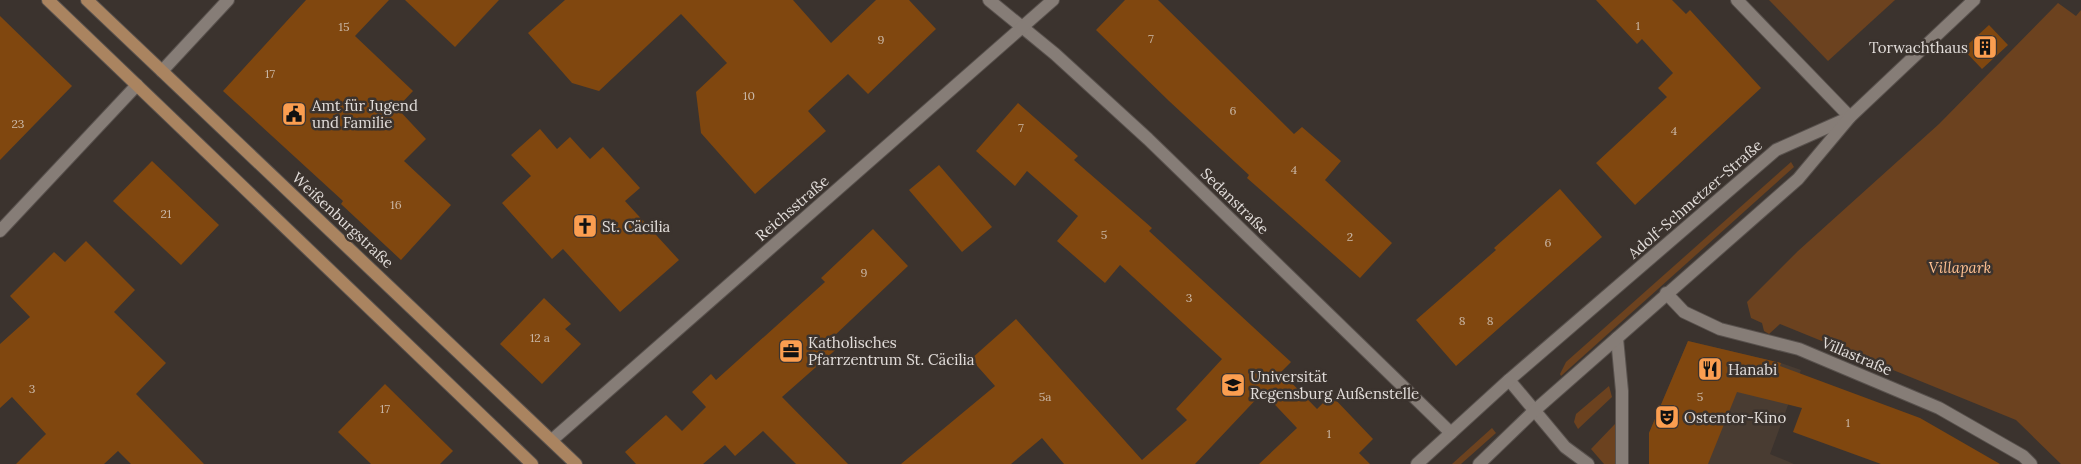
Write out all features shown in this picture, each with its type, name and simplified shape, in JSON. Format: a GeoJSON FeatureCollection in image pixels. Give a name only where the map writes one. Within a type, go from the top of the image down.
{"type":"FeatureCollection","features":[{"type":"Feature","properties":{"kind":"main road"},"geometry":{"type":"LineString","coordinates":[[48,0],[532,464]]}},
{"type":"Feature","properties":{"kind":"main road","name":"Weißenburgstraße"},"geometry":{"type":"LineString","coordinates":[[87,0],[576,464]]}},
{"type":"Feature","properties":{"kind":"street"},"geometry":{"type":"LineString","coordinates":[[162,71],[228,0]]}},
{"type":"Feature","properties":{"kind":"street","name":"Sedanstraße"},"geometry":{"type":"LineString","coordinates":[[990,0],[1055,54],[1148,139],[1451,433]]}},
{"type":"Feature","properties":{"kind":"street","name":"Reichsstraße"},"geometry":{"type":"LineString","coordinates":[[552,440],[1053,0]]}},
{"type":"Feature","properties":{"kind":"street"},"geometry":{"type":"LineString","coordinates":[[1737,0],[1850,117]]}},
{"type":"Feature","properties":{"kind":"street"},"geometry":{"type":"LineString","coordinates":[[1479,464],[1534,411],[1666,293],[1798,179],[1850,117],[1974,0]]}},
{"type":"Feature","properties":{"kind":"street"},"geometry":{"type":"LineString","coordinates":[[0,230],[137,85]]}},
{"type":"Feature","properties":{"kind":"street","name":"Adolf-Schmetzer-Straße"},"geometry":{"type":"LineString","coordinates":[[1417,464],[1509,380],[1776,150],[1850,117]]}},
{"type":"Feature","properties":{"kind":"street","name":"Villastraße"},"geometry":{"type":"LineString","coordinates":[[1666,293],[1684,312],[1720,329],[1799,350],[1939,408],[2023,456],[2031,464]]}},
{"type":"Feature","properties":{"kind":"street"},"geometry":{"type":"LineString","coordinates":[[1617,338],[1622,391],[1622,464]]}},
{"type":"Feature","properties":{"kind":"street"},"geometry":{"type":"LineString","coordinates":[[1509,380],[1566,447],[1588,464]]}},
{"type":"Feature","properties":{"kind":"shaded area"},"geometry":{"type":"Polygon","coordinates":[[[1688,341],[1781,363],[1801,370],[1770,454],[1794,464],[1649,464],[1649,433],[1688,341]]]}},
{"type":"Feature","properties":{"kind":"green space"},"geometry":{"type":"Polygon","coordinates":[[[1769,0],[1895,0],[1828,61],[1769,0]]]}},
{"type":"Feature","properties":{"kind":"green space","name":"Villapark"},"geometry":{"type":"Polygon","coordinates":[[[2058,3],[2076,16],[2081,10],[2081,464],[2061,464],[2016,420],[1780,324],[1769,334],[1764,331],[1762,323],[1751,318],[1747,302],[1798,251],[1939,124],[2058,3]]]}},
{"type":"Feature","properties":{"kind":"green space"},"geometry":{"type":"Polygon","coordinates":[[[1791,162],[1794,167],[1561,376],[1560,374],[1566,362],[1791,162]]]}},
{"type":"Feature","properties":{"kind":"green space"},"geometry":{"type":"Polygon","coordinates":[[[1609,386],[1612,397],[1578,429],[1574,422],[1576,414],[1609,386]]]}},
{"type":"Feature","properties":{"kind":"green space"},"geometry":{"type":"Polygon","coordinates":[[[1615,424],[1616,464],[1604,464],[1591,449],[1615,424]]]}},
{"type":"Feature","properties":{"kind":"green space"},"geometry":{"type":"Polygon","coordinates":[[[1492,428],[1496,433],[1461,464],[1452,464],[1492,428]]]}},
{"type":"Feature","properties":{"kind":"building"},"geometry":{"type":"Polygon","coordinates":[[[306,0],[389,0],[355,36],[413,91],[397,108],[426,139],[404,161],[451,205],[401,260],[341,204],[343,201],[223,91],[306,0]]]}},
{"type":"Feature","properties":{"kind":"building"},"geometry":{"type":"Polygon","coordinates":[[[405,0],[499,0],[455,47],[405,0]]]}},
{"type":"Feature","properties":{"kind":"building"},"geometry":{"type":"Polygon","coordinates":[[[565,0],[793,0],[831,43],[876,0],[909,0],[936,29],[868,94],[848,74],[808,111],[826,131],[755,194],[701,133],[696,92],[727,63],[681,14],[599,91],[572,83],[528,33],[565,0]]]}},
{"type":"Feature","properties":{"kind":"building"},"geometry":{"type":"Polygon","coordinates":[[[1125,0],[1158,0],[1294,134],[1302,127],[1341,161],[1325,180],[1392,243],[1360,278],[1247,178],[1249,175],[1096,30],[1125,0]]]}},
{"type":"Feature","properties":{"kind":"building"},"geometry":{"type":"Polygon","coordinates":[[[1596,0],[1672,0],[1686,14],[1690,10],[1761,88],[1635,205],[1596,163],[1667,97],[1658,88],[1673,73],[1642,39],[1637,44],[1596,0]]]}},
{"type":"Feature","properties":{"kind":"building"},"geometry":{"type":"Polygon","coordinates":[[[0,16],[72,86],[0,160],[0,16]]]}},
{"type":"Feature","properties":{"kind":"building","name":"Torwachthaus"},"geometry":{"type":"Polygon","coordinates":[[[1989,25],[2008,45],[1982,69],[1963,49],[1989,25]]]}},
{"type":"Feature","properties":{"kind":"building"},"geometry":{"type":"Polygon","coordinates":[[[1018,103],[1078,156],[1074,160],[1152,228],[1149,231],[1291,362],[1281,372],[1317,409],[1331,395],[1373,439],[1359,453],[1370,464],[1259,464],[1297,428],[1263,392],[1195,464],[1064,464],[1042,438],[1011,464],[901,464],[995,386],[971,359],[1016,319],[1142,460],[1187,420],[1176,409],[1222,359],[1120,265],[1105,283],[1057,241],[1078,216],[1027,171],[1015,186],[976,151],[1018,103]]]}},
{"type":"Feature","properties":{"kind":"building","name":"St. Cäcilia"},"geometry":{"type":"Polygon","coordinates":[[[540,129],[557,149],[570,137],[590,159],[603,147],[640,188],[625,201],[679,260],[620,312],[563,249],[552,259],[502,203],[531,176],[511,155],[540,129]]]}},
{"type":"Feature","properties":{"kind":"building"},"geometry":{"type":"Polygon","coordinates":[[[152,161],[219,225],[181,265],[113,201],[152,161]]]}},
{"type":"Feature","properties":{"kind":"building"},"geometry":{"type":"Polygon","coordinates":[[[939,165],[992,227],[962,252],[909,190],[939,165]]]}},
{"type":"Feature","properties":{"kind":"building"},"geometry":{"type":"Polygon","coordinates":[[[1560,189],[1602,237],[1456,366],[1416,320],[1496,250],[1494,248],[1560,189]]]}},
{"type":"Feature","properties":{"kind":"building"},"geometry":{"type":"Polygon","coordinates":[[[873,229],[908,266],[833,337],[841,345],[782,397],[848,464],[796,464],[763,431],[735,456],[725,445],[703,464],[636,464],[625,452],[666,415],[682,431],[706,407],[692,392],[711,374],[716,380],[825,282],[821,278],[873,229]]]}},
{"type":"Feature","properties":{"kind":"building"},"geometry":{"type":"Polygon","coordinates":[[[86,241],[135,290],[114,312],[166,363],[136,394],[204,464],[131,464],[118,451],[104,464],[16,464],[46,434],[12,397],[0,408],[0,344],[30,317],[10,296],[54,252],[65,262],[86,241]]]}},
{"type":"Feature","properties":{"kind":"building"},"geometry":{"type":"Polygon","coordinates":[[[544,298],[571,324],[565,329],[581,344],[542,384],[500,344],[544,298]]]}},
{"type":"Feature","properties":{"kind":"building"},"geometry":{"type":"Polygon","coordinates":[[[1688,341],[1781,363],[1780,366],[1920,418],[2000,464],[1881,464],[1793,432],[1802,408],[1737,392],[1708,464],[1649,464],[1649,433],[1688,341]]]}},
{"type":"Feature","properties":{"kind":"building"},"geometry":{"type":"Polygon","coordinates":[[[385,384],[453,451],[440,464],[371,464],[338,432],[385,384]]]}},
{"type":"Feature","properties":{"kind":"place","name":"Torwachthaus"},"geometry":{"type":"Point","coordinates":[1985,47]}},
{"type":"Feature","properties":{"kind":"place","name":"Amt für Jugend und Familie"},"geometry":{"type":"Point","coordinates":[294,114]}},
{"type":"Feature","properties":{"kind":"place","name":"St. Cäcilia"},"geometry":{"type":"Point","coordinates":[585,226]}},
{"type":"Feature","properties":{"kind":"place","name":"Katholisches Pfarrzentrum St. Cäcilia"},"geometry":{"type":"Point","coordinates":[791,351]}},
{"type":"Feature","properties":{"kind":"place","name":"Hanabi"},"geometry":{"type":"Point","coordinates":[1710,369]}},
{"type":"Feature","properties":{"kind":"place","name":"Universität Regensburg Außenstelle"},"geometry":{"type":"Point","coordinates":[1233,385]}},
{"type":"Feature","properties":{"kind":"place","name":"Ostentor-Kino"},"geometry":{"type":"Point","coordinates":[1667,417]}}]}
